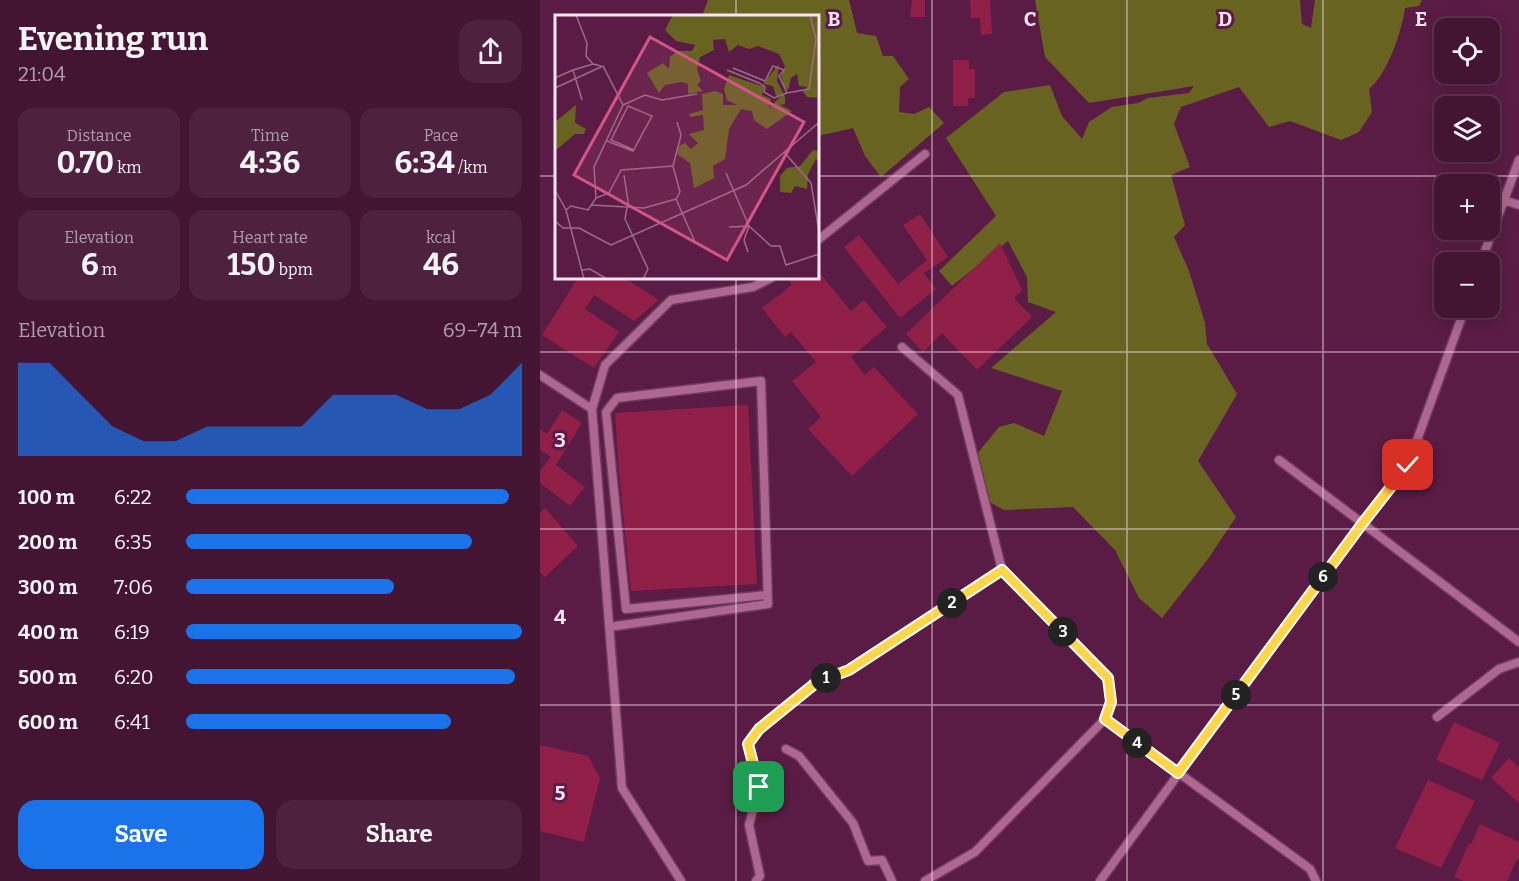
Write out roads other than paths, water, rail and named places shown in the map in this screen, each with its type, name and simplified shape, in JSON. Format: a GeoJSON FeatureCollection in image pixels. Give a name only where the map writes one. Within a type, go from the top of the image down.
{"type":"FeatureCollection","features":[{"type":"Feature","properties":{"kind":"street"},"geometry":{"type":"LineString","coordinates":[[819,239],[925,154]]}},
{"type":"Feature","properties":{"kind":"street"},"geometry":{"type":"LineString","coordinates":[[1485,252],[1519,160]]}},
{"type":"Feature","properties":{"kind":"street"},"geometry":{"type":"LineString","coordinates":[[1504,200],[1519,205]]}},
{"type":"Feature","properties":{"kind":"street"},"geometry":{"type":"LineString","coordinates":[[681,881],[622,788],[592,410],[605,365],[671,300],[753,288],[769,279]]}},
{"type":"Feature","properties":{"kind":"street"},"geometry":{"type":"LineString","coordinates":[[1100,881],[1362,524],[1408,465],[1461,318]]}},
{"type":"Feature","properties":{"kind":"street"},"geometry":{"type":"LineString","coordinates":[[902,347],[958,395],[1002,570],[1108,678],[1111,702],[1105,719],[975,852],[925,881]]}},
{"type":"Feature","properties":{"kind":"street"},"geometry":{"type":"LineString","coordinates":[[540,375],[592,410]]}},
{"type":"Feature","properties":{"kind":"street"},"geometry":{"type":"LineString","coordinates":[[609,627],[768,604],[761,381],[618,398],[606,412],[626,609],[767,596]]}},
{"type":"Feature","properties":{"kind":"street"},"geometry":{"type":"LineString","coordinates":[[1279,460],[1519,642]]}},
{"type":"Feature","properties":{"kind":"street"},"geometry":{"type":"LineString","coordinates":[[756,881],[760,876],[749,825],[759,787],[748,744],[759,729],[817,682],[849,670],[1002,570]]}},
{"type":"Feature","properties":{"kind":"street"},"geometry":{"type":"LineString","coordinates":[[1437,717],[1499,669],[1519,662]]}},
{"type":"Feature","properties":{"kind":"street"},"geometry":{"type":"LineString","coordinates":[[1105,719],[1310,869],[1317,881]]}},
{"type":"Feature","properties":{"kind":"street"},"geometry":{"type":"LineString","coordinates":[[786,749],[799,756],[826,788],[853,823],[868,861],[882,860],[892,881]]}}]}
